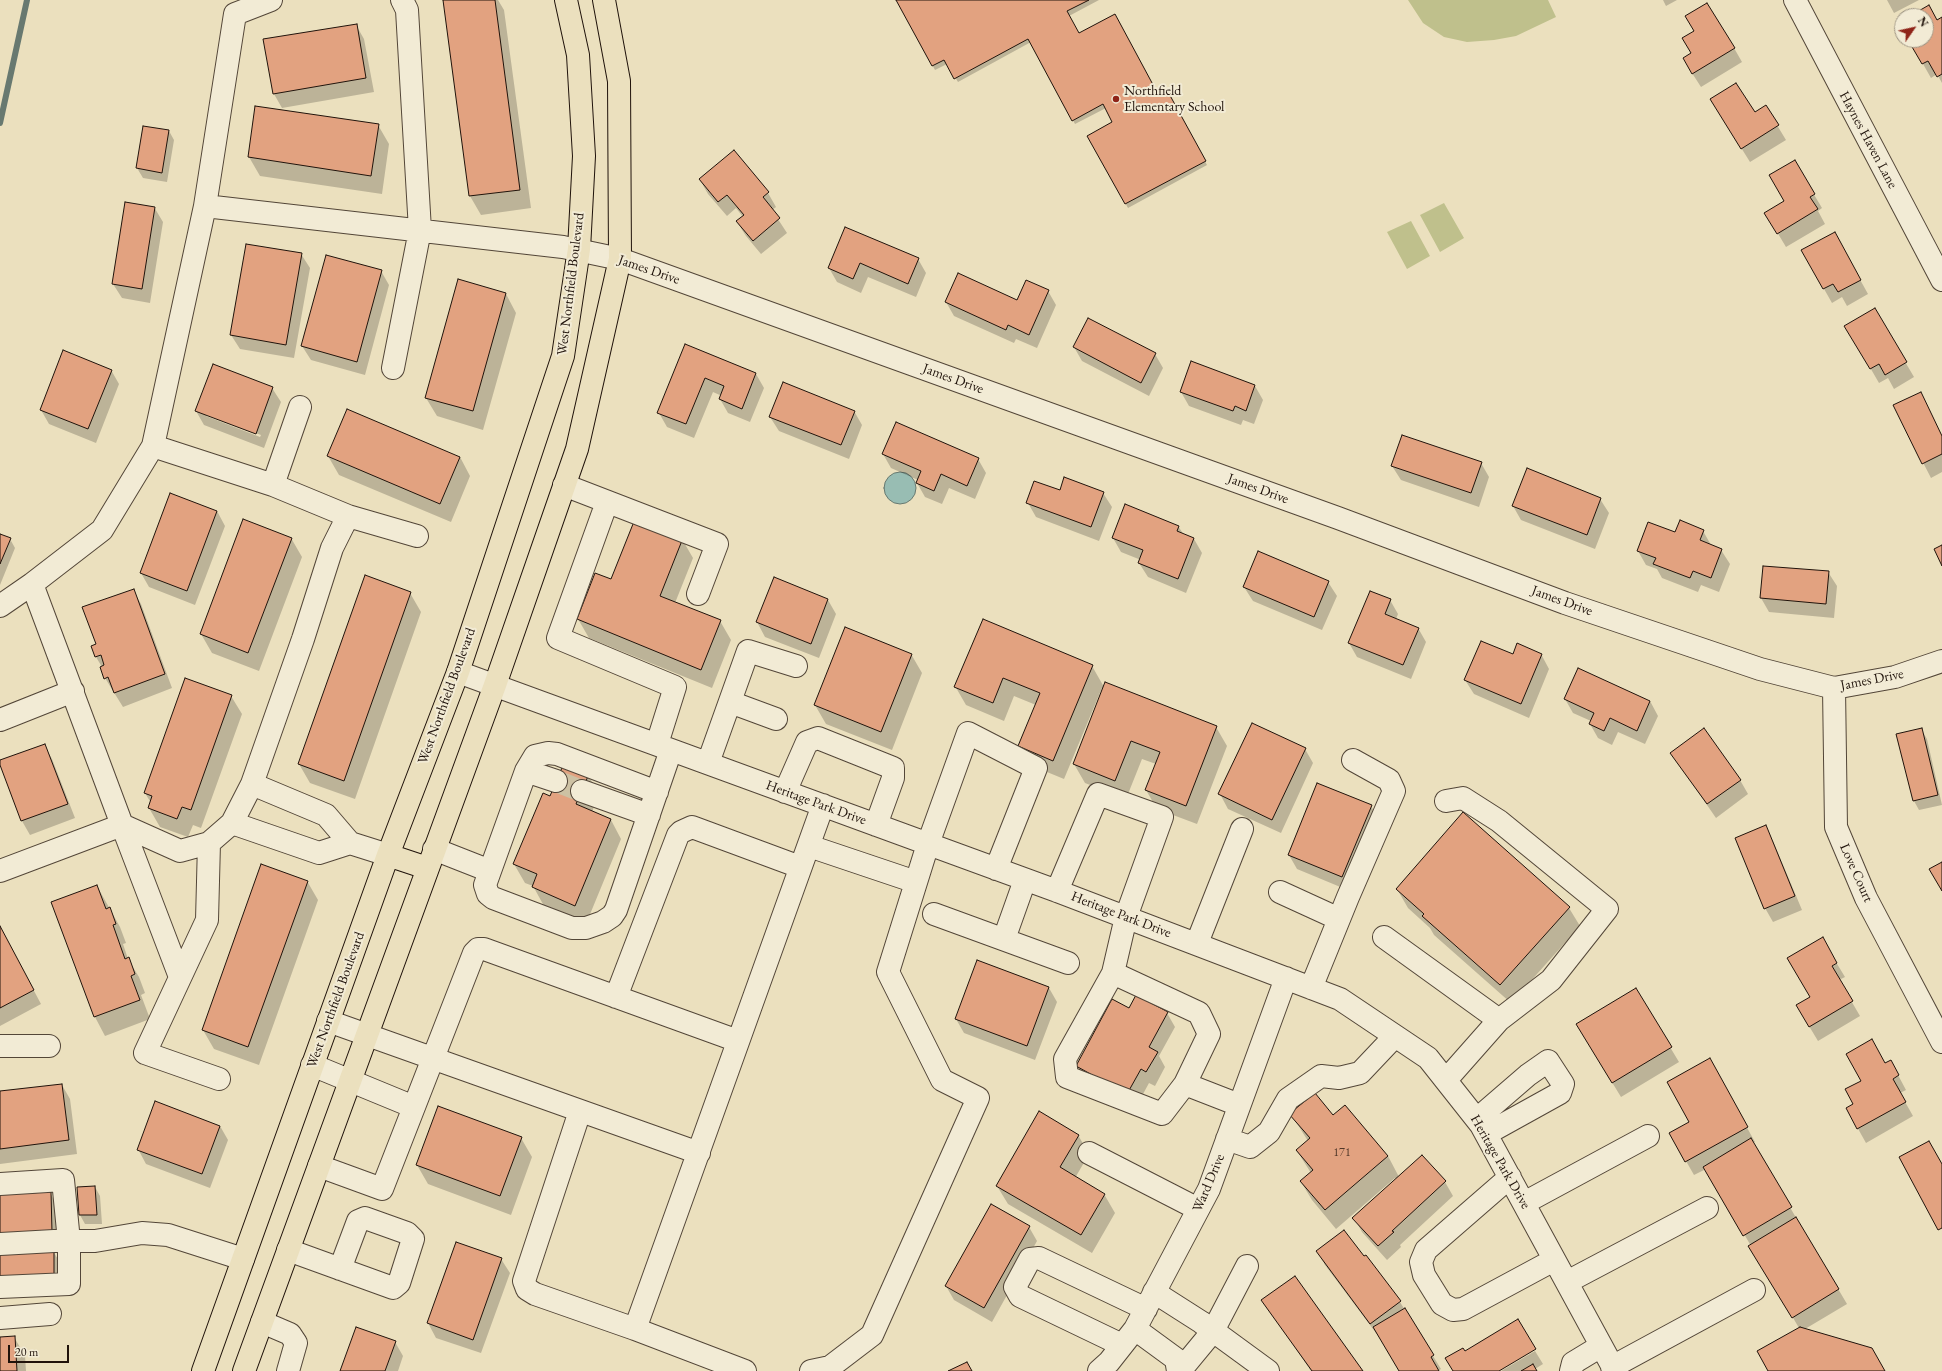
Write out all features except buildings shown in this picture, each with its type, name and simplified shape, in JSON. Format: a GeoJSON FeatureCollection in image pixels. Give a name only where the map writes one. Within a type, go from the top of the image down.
{"type":"FeatureCollection","features":[{"type":"Feature","properties":{"kind":"main road","name":"West Northfield Boulevard"},"geometry":{"type":"LineString","coordinates":[[202,1371],[388,855],[458,672],[563,356],[578,249],[584,156],[578,55],[566,0]]}},
{"type":"Feature","properties":{"kind":"main road"},"geometry":{"type":"LineString","coordinates":[[244,1371],[495,685],[577,450],[620,259],[619,81],[604,0]]}},
{"type":"Feature","properties":{"kind":"main road"},"geometry":{"type":"LineString","coordinates":[[388,855],[431,859]]}},
{"type":"Feature","properties":{"kind":"street"},"geometry":{"type":"LineString","coordinates":[[0,606],[32,584],[102,530],[153,446],[205,206],[235,14],[271,0]]}},
{"type":"Feature","properties":{"kind":"street"},"geometry":{"type":"LineString","coordinates":[[393,368],[420,230],[407,10],[402,0]]}},
{"type":"Feature","properties":{"kind":"street","name":"Haynes Haven Lane"},"geometry":{"type":"LineString","coordinates":[[1795,0],[1942,280]]}},
{"type":"Feature","properties":{"kind":"street","name":"James Drive"},"geometry":{"type":"LineString","coordinates":[[205,206],[578,249],[620,259],[1331,516],[1565,603],[1760,669],[1834,688],[1895,678],[1942,661]]}},
{"type":"Feature","properties":{"kind":"street"},"geometry":{"type":"LineString","coordinates":[[273,485],[300,408]]}},
{"type":"Feature","properties":{"kind":"street"},"geometry":{"type":"LineString","coordinates":[[153,446],[273,485],[348,516],[416,536]]}},
{"type":"Feature","properties":{"kind":"street"},"geometry":{"type":"LineString","coordinates":[[564,485],[718,544],[698,594]]}},
{"type":"Feature","properties":{"kind":"street"},"geometry":{"type":"LineString","coordinates":[[607,502],[558,638],[676,687],[657,792],[616,910],[612,916],[603,922],[586,928],[572,928],[493,898],[488,894],[485,886],[490,871],[526,771],[535,756],[548,753],[568,758],[657,792]]}},
{"type":"Feature","properties":{"kind":"street"},"geometry":{"type":"LineString","coordinates":[[0,871],[122,825],[180,851],[209,843],[232,823],[252,784],[303,639],[332,548],[348,516]]}},
{"type":"Feature","properties":{"kind":"street"},"geometry":{"type":"LineString","coordinates":[[32,584],[180,977]]}},
{"type":"Feature","properties":{"kind":"street"},"geometry":{"type":"LineString","coordinates":[[708,763],[748,651],[796,666]]}},
{"type":"Feature","properties":{"kind":"street","name":"Heritage Park Drive"},"geometry":{"type":"LineString","coordinates":[[458,672],[1057,891],[1197,943],[1340,999],[1428,1058],[1481,1126],[1614,1369]]}},
{"type":"Feature","properties":{"kind":"street","name":"Love Court"},"geometry":{"type":"LineString","coordinates":[[1834,688],[1836,827],[1866,898],[1942,1042]]}},
{"type":"Feature","properties":{"kind":"street"},"geometry":{"type":"LineString","coordinates":[[0,720],[72,691]]}},
{"type":"Feature","properties":{"kind":"street"},"geometry":{"type":"LineString","coordinates":[[730,702],[776,719]]}},
{"type":"Feature","properties":{"kind":"street"},"geometry":{"type":"LineString","coordinates":[[811,1371],[830,1367],[872,1335],[978,1098],[942,1080],[888,972],[928,844],[968,733],[1036,768],[996,869]]}},
{"type":"Feature","properties":{"kind":"street"},"geometry":{"type":"LineString","coordinates":[[785,792],[807,742],[818,738],[893,768],[893,778],[876,825]]}},
{"type":"Feature","properties":{"kind":"street"},"geometry":{"type":"LineString","coordinates":[[1311,988],[1394,791],[1389,780],[1353,760]]}},
{"type":"Feature","properties":{"kind":"street"},"geometry":{"type":"LineString","coordinates":[[526,771],[556,782]]}},
{"type":"Feature","properties":{"kind":"street"},"geometry":{"type":"LineString","coordinates":[[252,784],[326,815],[350,843],[388,855]]}},
{"type":"Feature","properties":{"kind":"street"},"geometry":{"type":"LineString","coordinates":[[582,791],[648,816]]}},
{"type":"Feature","properties":{"kind":"street"},"geometry":{"type":"LineString","coordinates":[[1057,891],[1098,794],[1162,817],[1126,917],[1113,973],[1065,1059],[1067,1077],[1162,1114],[1185,1084],[1209,1034],[1199,1013],[1113,973]]}},
{"type":"Feature","properties":{"kind":"street"},"geometry":{"type":"LineString","coordinates":[[1446,801],[1463,798],[1499,820],[1607,909],[1551,980],[1499,1020],[1446,1080]]}},
{"type":"Feature","properties":{"kind":"street"},"geometry":{"type":"LineString","coordinates":[[635,1329],[823,806]]}},
{"type":"Feature","properties":{"kind":"street"},"geometry":{"type":"LineString","coordinates":[[232,823],[319,853],[350,843]]}},
{"type":"Feature","properties":{"kind":"street"},"geometry":{"type":"LineString","coordinates":[[616,996],[678,835],[682,832],[692,827],[800,867]]}},
{"type":"Feature","properties":{"kind":"street"},"geometry":{"type":"LineString","coordinates":[[1197,943],[1242,829]]}},
{"type":"Feature","properties":{"kind":"street"},"geometry":{"type":"LineString","coordinates":[[209,843],[207,920],[145,1053],[219,1079]]}},
{"type":"Feature","properties":{"kind":"street"},"geometry":{"type":"LineString","coordinates":[[809,846],[916,882]]}},
{"type":"Feature","properties":{"kind":"street"},"geometry":{"type":"LineString","coordinates":[[431,859],[490,871]]}},
{"type":"Feature","properties":{"kind":"street"},"geometry":{"type":"LineString","coordinates":[[1004,939],[1025,880]]}},
{"type":"Feature","properties":{"kind":"street"},"geometry":{"type":"LineString","coordinates":[[1280,892],[1339,919]]}},
{"type":"Feature","properties":{"kind":"street"},"geometry":{"type":"LineString","coordinates":[[934,914],[1068,963]]}},
{"type":"Feature","properties":{"kind":"street"},"geometry":{"type":"LineString","coordinates":[[1384,938],[1499,1020]]}},
{"type":"Feature","properties":{"kind":"street"},"geometry":{"type":"LineString","coordinates":[[319,1166],[382,1189],[474,953],[478,949],[484,949],[738,1041]]}},
{"type":"Feature","properties":{"kind":"street","name":"Ward Drive"},"geometry":{"type":"LineString","coordinates":[[1099,1371],[1128,1337],[1150,1301],[1209,1189],[1286,978]]}},
{"type":"Feature","properties":{"kind":"street"},"geometry":{"type":"LineString","coordinates":[[328,1021],[699,1153]]}},
{"type":"Feature","properties":{"kind":"street"},"geometry":{"type":"LineString","coordinates":[[1227,1139],[1250,1147],[1270,1132],[1288,1099],[1321,1076],[1339,1078],[1360,1073],[1395,1036]]}},
{"type":"Feature","properties":{"kind":"street"},"geometry":{"type":"LineString","coordinates":[[0,1046],[49,1046]]}},
{"type":"Feature","properties":{"kind":"street"},"geometry":{"type":"LineString","coordinates":[[312,1065],[414,1107]]}},
{"type":"Feature","properties":{"kind":"street"},"geometry":{"type":"LineString","coordinates":[[1185,1084],[1239,1105]]}},
{"type":"Feature","properties":{"kind":"street"},"geometry":{"type":"LineString","coordinates":[[580,1111],[524,1282],[527,1289],[535,1294],[635,1329],[745,1371]]}},
{"type":"Feature","properties":{"kind":"street"},"geometry":{"type":"LineString","coordinates":[[1524,1203],[1648,1136]]}},
{"type":"Feature","properties":{"kind":"street"},"geometry":{"type":"LineString","coordinates":[[1089,1153],[1198,1209]]}},
{"type":"Feature","properties":{"kind":"street"},"geometry":{"type":"LineString","coordinates":[[1510,1177],[1426,1250],[1421,1262],[1424,1275],[1442,1304],[1452,1310],[1464,1309],[1554,1260]]}},
{"type":"Feature","properties":{"kind":"street"},"geometry":{"type":"LineString","coordinates":[[0,1184],[63,1180],[69,1241],[69,1284],[0,1287]]}},
{"type":"Feature","properties":{"kind":"street"},"geometry":{"type":"LineString","coordinates":[[1566,1282],[1707,1208]]}},
{"type":"Feature","properties":{"kind":"street"},"geometry":{"type":"LineString","coordinates":[[0,1244],[96,1241],[142,1233],[168,1235],[243,1259]]}},
{"type":"Feature","properties":{"kind":"street"},"geometry":{"type":"LineString","coordinates":[[288,1250],[340,1269]]}},
{"type":"Feature","properties":{"kind":"street"},"geometry":{"type":"LineString","coordinates":[[1247,1266],[1207,1327],[1178,1367],[1128,1337],[1020,1296],[1015,1287],[1030,1259],[1038,1258],[1150,1301],[1207,1327],[1268,1371]]}},
{"type":"Feature","properties":{"kind":"street"},"geometry":{"type":"LineString","coordinates":[[1614,1369],[1754,1290]]}},
{"type":"Feature","properties":{"kind":"street"},"geometry":{"type":"LineString","coordinates":[[0,1318],[50,1314]]}},
{"type":"Feature","properties":{"kind":"street"},"geometry":{"type":"LineString","coordinates":[[262,1322],[290,1334],[296,1343],[288,1371]]}},
{"type":"Feature","properties":{"kind":"street"},"geometry":{"type":"LineString","coordinates":[[1571,1371],[1573,1363],[1601,1346]]}},
{"type":"Feature","properties":{"kind":"green space"},"geometry":{"type":"Polygon","coordinates":[[[1408,0],[1548,0],[1556,17],[1516,36],[1494,40],[1467,42],[1444,37],[1423,23],[1408,0]]]}},
{"type":"Feature","properties":{"kind":"green space"},"geometry":{"type":"Polygon","coordinates":[[[1444,203],[1464,238],[1440,252],[1420,215],[1444,203]]]}},
{"type":"Feature","properties":{"kind":"green space"},"geometry":{"type":"Polygon","coordinates":[[[1411,221],[1430,256],[1407,269],[1387,232],[1411,221]]]}},
{"type":"Feature","properties":{"kind":"water"},"geometry":{"type":"Polygon","coordinates":[[[897,472],[903,472],[913,479],[916,488],[915,494],[909,501],[903,504],[897,504],[887,497],[884,491],[884,485],[891,475],[897,472]]]}},
{"type":"Feature","properties":{"kind":"waterway"},"geometry":{"type":"LineString","coordinates":[[0,123],[27,0]]}},
{"type":"Feature","properties":{"kind":"tunnel"},"geometry":{"type":"LineString","coordinates":[[556,781],[582,791]]}},
{"type":"Feature","properties":{"kind":"place","name":"Northfield Elementary School"},"geometry":{"type":"Point","coordinates":[1116,99]}}]}
